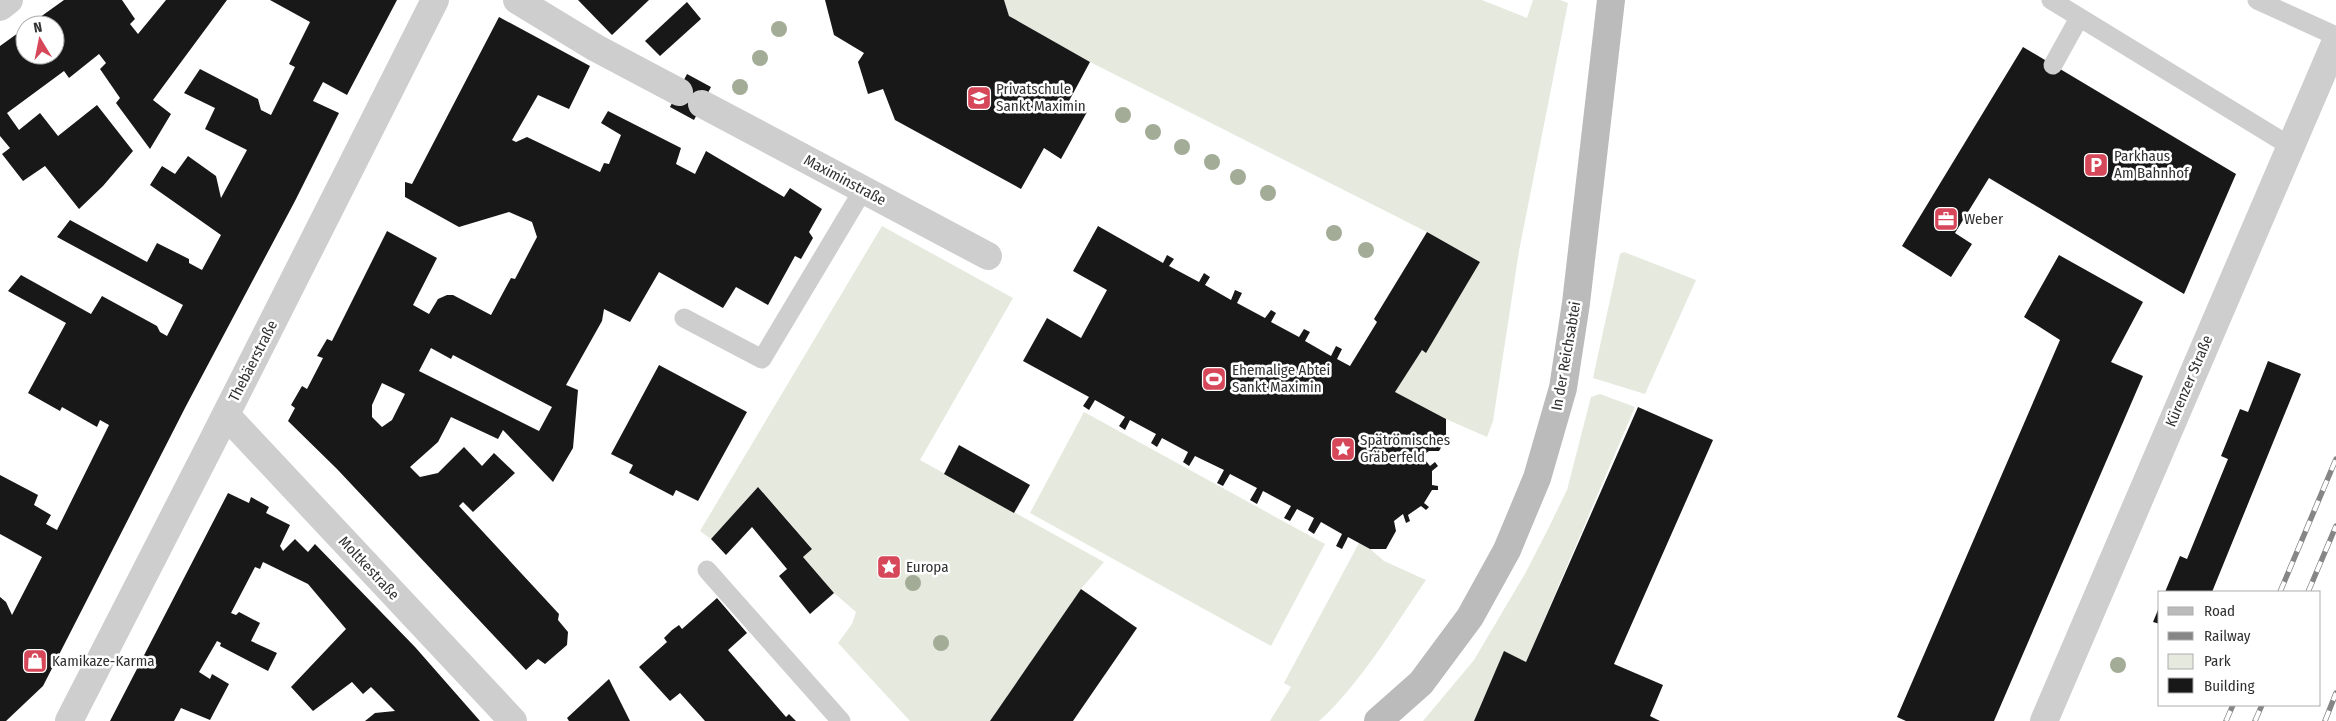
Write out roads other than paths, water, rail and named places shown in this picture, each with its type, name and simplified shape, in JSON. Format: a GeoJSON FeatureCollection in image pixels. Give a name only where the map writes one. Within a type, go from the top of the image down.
{"type":"FeatureCollection","features":[{"type":"Feature","properties":{"kind":"main road","name":"In der Reichsabtei"},"geometry":{"type":"LineString","coordinates":[[1378,721],[1421,682],[1470,617],[1506,550],[1537,478],[1563,388],[1576,303],[1611,0]]}},
{"type":"Feature","properties":{"kind":"street"},"geometry":{"type":"LineString","coordinates":[[0,7],[9,0]]}},
{"type":"Feature","properties":{"kind":"street","name":"Thebäerstraße"},"geometry":{"type":"LineString","coordinates":[[69,721],[435,0]]}},
{"type":"Feature","properties":{"kind":"street","name":"Maximinstraße"},"geometry":{"type":"LineString","coordinates":[[517,0],[596,48],[988,256]]}},
{"type":"Feature","properties":{"kind":"street","name":"Kürenzer Straße"},"geometry":{"type":"LineString","coordinates":[[2044,721],[2336,41]]}},
{"type":"Feature","properties":{"kind":"street","name":"Moltkestraße"},"geometry":{"type":"LineString","coordinates":[[226,415],[513,721]]}},
{"type":"Feature","properties":{"kind":"lane"},"geometry":{"type":"LineString","coordinates":[[2051,0],[2290,146]]}},
{"type":"Feature","properties":{"kind":"lane"},"geometry":{"type":"LineString","coordinates":[[2257,0],[2336,36]]}},
{"type":"Feature","properties":{"kind":"lane"},"geometry":{"type":"LineString","coordinates":[[2053,65],[2079,18]]}},
{"type":"Feature","properties":{"kind":"lane"},"geometry":{"type":"LineString","coordinates":[[684,318],[762,359],[863,190]]}},
{"type":"Feature","properties":{"kind":"lane"},"geometry":{"type":"LineString","coordinates":[[707,570],[841,721]]}},
{"type":"Feature","properties":{"kind":"railway"},"geometry":{"type":"LineString","coordinates":[[2280,591],[2336,459]]}},
{"type":"Feature","properties":{"kind":"railway"},"geometry":{"type":"LineString","coordinates":[[2308,591],[2336,526]]}},
{"type":"Feature","properties":{"kind":"railway"},"geometry":{"type":"LineString","coordinates":[[2325,721],[2336,693]]}},
{"type":"Feature","properties":{"kind":"railway"},"geometry":{"type":"LineString","coordinates":[[2226,721],[2233,706]]}},
{"type":"Feature","properties":{"kind":"railway"},"geometry":{"type":"LineString","coordinates":[[2255,721],[2262,706]]}},
{"type":"Feature","properties":{"kind":"place","name":"Privatschule Sankt Maximin"},"geometry":{"type":"Point","coordinates":[979,98]}},
{"type":"Feature","properties":{"kind":"place","name":"Parkhaus Am Bahnhof"},"geometry":{"type":"Point","coordinates":[2096,165]}},
{"type":"Feature","properties":{"kind":"place","name":"Weber"},"geometry":{"type":"Point","coordinates":[1946,219]}},
{"type":"Feature","properties":{"kind":"place","name":"Ehemalige Abtei Sankt Maximin"},"geometry":{"type":"Point","coordinates":[1214,379]}},
{"type":"Feature","properties":{"kind":"place","name":"Spätrömisches Gräberfeld"},"geometry":{"type":"Point","coordinates":[1343,449]}},
{"type":"Feature","properties":{"kind":"place","name":"Europa"},"geometry":{"type":"Point","coordinates":[889,567]}},
{"type":"Feature","properties":{"kind":"place","name":"Kamikaze-Karma"},"geometry":{"type":"Point","coordinates":[35,661]}}]}
